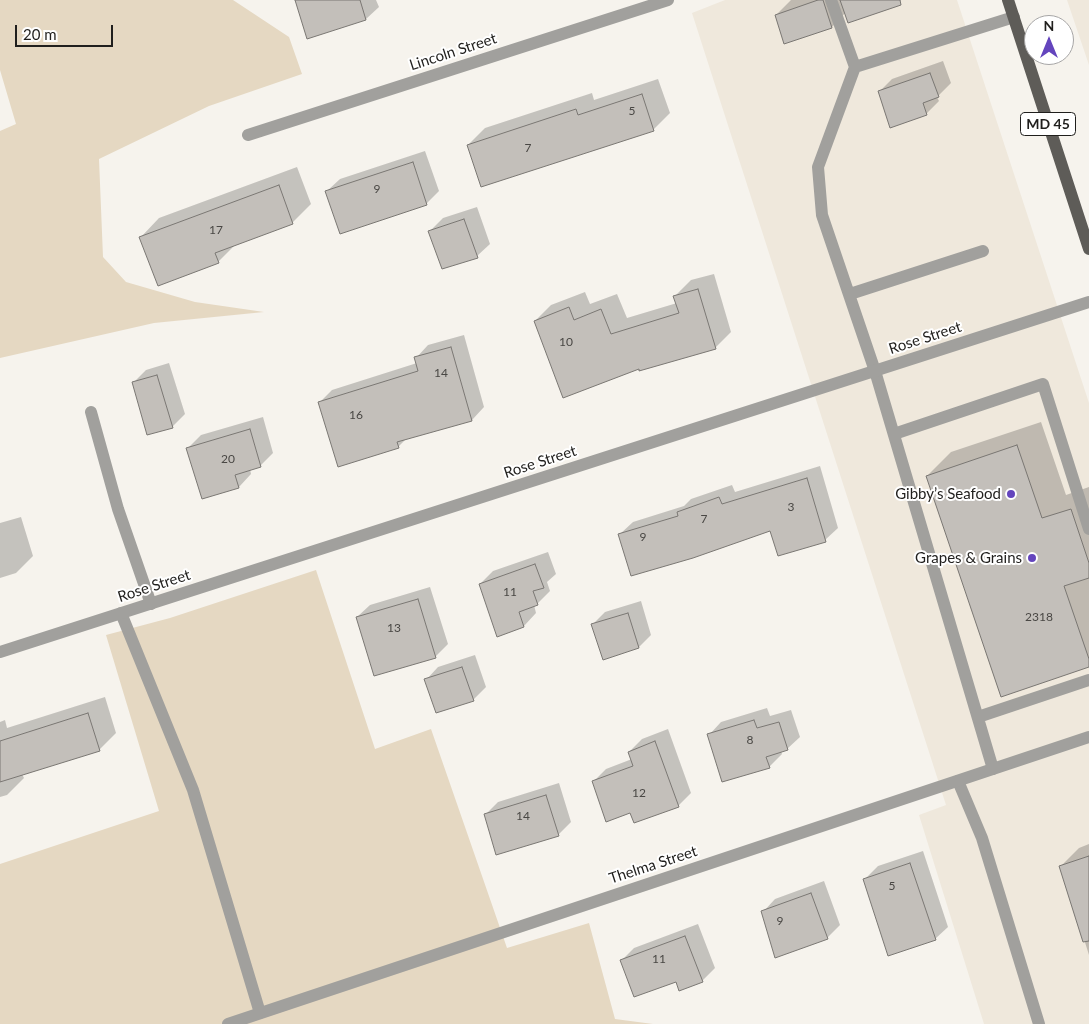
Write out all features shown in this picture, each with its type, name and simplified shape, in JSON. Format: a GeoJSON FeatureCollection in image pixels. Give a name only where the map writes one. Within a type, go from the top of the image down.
{"type":"FeatureCollection","features":[{"type":"Feature","properties":{"kind":"main road","name":"MD 45"},"geometry":{"type":"LineString","coordinates":[[1008,0],[1089,249]]}},
{"type":"Feature","properties":{"kind":"street","name":"Lincoln Street"},"geometry":{"type":"LineString","coordinates":[[248,136],[668,0]]}},
{"type":"Feature","properties":{"kind":"street"},"geometry":{"type":"LineString","coordinates":[[830,0],[855,68],[818,167],[822,215],[876,371],[993,769]]}},
{"type":"Feature","properties":{"kind":"street"},"geometry":{"type":"LineString","coordinates":[[855,68],[1014,17]]}},
{"type":"Feature","properties":{"kind":"street"},"geometry":{"type":"LineString","coordinates":[[850,294],[983,251]]}},
{"type":"Feature","properties":{"kind":"street","name":"Rose Street"},"geometry":{"type":"LineString","coordinates":[[0,652],[1089,302]]}},
{"type":"Feature","properties":{"kind":"street"},"geometry":{"type":"LineString","coordinates":[[894,434],[1043,384],[1089,529]]}},
{"type":"Feature","properties":{"kind":"street"},"geometry":{"type":"LineString","coordinates":[[91,412],[118,509],[151,604]]}},
{"type":"Feature","properties":{"kind":"street"},"geometry":{"type":"LineString","coordinates":[[121,613],[193,790],[260,1013]]}},
{"type":"Feature","properties":{"kind":"street"},"geometry":{"type":"LineString","coordinates":[[978,717],[1089,680]]}},
{"type":"Feature","properties":{"kind":"street","name":"Thelma Street"},"geometry":{"type":"LineString","coordinates":[[228,1024],[1089,737]]}},
{"type":"Feature","properties":{"kind":"street"},"geometry":{"type":"LineString","coordinates":[[958,781],[982,838],[1039,1024]]}},
{"type":"Feature","properties":{"kind":"shaded area"},"geometry":{"type":"Polygon","coordinates":[[[0,0],[233,0],[289,37],[302,74],[209,106],[99,159],[103,257],[126,282],[195,302],[264,312],[154,323],[0,358],[0,131],[16,124],[0,70],[0,0]]]}},
{"type":"Feature","properties":{"kind":"shaded area"},"geometry":{"type":"Polygon","coordinates":[[[725,0],[957,0],[1089,403],[1089,1024],[984,1024],[919,815],[946,805],[692,13],[725,0]]]}},
{"type":"Feature","properties":{"kind":"shaded area"},"geometry":{"type":"Polygon","coordinates":[[[1067,0],[1089,0],[1089,65],[1074,21],[1074,15],[1072,15],[1067,0]]]}},
{"type":"Feature","properties":{"kind":"shaded area"},"geometry":{"type":"Polygon","coordinates":[[[316,570],[375,749],[431,729],[507,948],[589,923],[615,1019],[653,1024],[0,1024],[0,864],[159,811],[106,635],[170,618],[316,570]]]}},
{"type":"Feature","properties":{"kind":"building"},"geometry":{"type":"Polygon","coordinates":[[[295,0],[360,0],[366,20],[307,39],[295,0]]]}},
{"type":"Feature","properties":{"kind":"building"},"geometry":{"type":"Polygon","coordinates":[[[823,0],[832,28],[784,44],[775,15],[823,0]]]}},
{"type":"Feature","properties":{"kind":"building"},"geometry":{"type":"Polygon","coordinates":[[[840,0],[900,0],[901,5],[848,23],[840,0]]]}},
{"type":"Feature","properties":{"kind":"building"},"geometry":{"type":"Polygon","coordinates":[[[930,73],[939,97],[923,103],[927,115],[890,128],[878,91],[930,73]]]}},
{"type":"Feature","properties":{"kind":"building"},"geometry":{"type":"Polygon","coordinates":[[[642,94],[654,131],[481,187],[467,145],[576,109],[578,115],[642,94]]]}},
{"type":"Feature","properties":{"kind":"building"},"geometry":{"type":"Polygon","coordinates":[[[413,162],[427,205],[340,234],[325,191],[413,162]]]}},
{"type":"Feature","properties":{"kind":"building"},"geometry":{"type":"Polygon","coordinates":[[[279,185],[293,224],[215,253],[219,263],[158,286],[139,237],[279,185]]]}},
{"type":"Feature","properties":{"kind":"building"},"geometry":{"type":"Polygon","coordinates":[[[464,219],[478,258],[442,269],[428,231],[464,219]]]}},
{"type":"Feature","properties":{"kind":"building"},"geometry":{"type":"Polygon","coordinates":[[[698,289],[716,349],[639,371],[639,369],[563,398],[534,321],[569,307],[574,320],[601,309],[611,334],[679,313],[673,296],[698,289]]]}},
{"type":"Feature","properties":{"kind":"building"},"geometry":{"type":"Polygon","coordinates":[[[451,347],[472,421],[397,442],[399,448],[338,467],[318,402],[418,371],[414,357],[451,347]]]}},
{"type":"Feature","properties":{"kind":"building"},"geometry":{"type":"Polygon","coordinates":[[[157,375],[173,428],[147,435],[132,382],[157,375]]]}},
{"type":"Feature","properties":{"kind":"building"},"geometry":{"type":"Polygon","coordinates":[[[250,429],[261,467],[235,475],[239,488],[202,499],[186,448],[250,429]]]}},
{"type":"Feature","properties":{"kind":"building"},"geometry":{"type":"Polygon","coordinates":[[[1017,445],[1042,518],[1071,509],[1089,563],[1089,578],[1064,586],[1089,659],[1089,667],[1001,697],[926,476],[1017,445]]]}},
{"type":"Feature","properties":{"kind":"building"},"geometry":{"type":"Polygon","coordinates":[[[807,478],[826,542],[778,556],[770,531],[693,558],[631,576],[618,534],[678,516],[677,512],[719,497],[722,504],[807,478]]]}},
{"type":"Feature","properties":{"kind":"building"},"geometry":{"type":"Polygon","coordinates":[[[535,564],[544,588],[533,591],[538,605],[519,612],[524,627],[497,637],[479,584],[535,564]]]}},
{"type":"Feature","properties":{"kind":"building"},"geometry":{"type":"Polygon","coordinates":[[[418,599],[436,658],[374,676],[356,617],[418,599]]]}},
{"type":"Feature","properties":{"kind":"building"},"geometry":{"type":"Polygon","coordinates":[[[628,613],[639,648],[603,660],[591,624],[628,613]]]}},
{"type":"Feature","properties":{"kind":"building"},"geometry":{"type":"Polygon","coordinates":[[[462,667],[474,701],[436,713],[424,679],[462,667]]]}},
{"type":"Feature","properties":{"kind":"building"},"geometry":{"type":"Polygon","coordinates":[[[88,713],[100,751],[0,782],[0,741],[88,713]]]}},
{"type":"Feature","properties":{"kind":"building"},"geometry":{"type":"Polygon","coordinates":[[[754,720],[757,728],[779,722],[788,750],[766,757],[770,768],[722,782],[707,734],[754,720]]]}},
{"type":"Feature","properties":{"kind":"building"},"geometry":{"type":"Polygon","coordinates":[[[655,741],[679,807],[634,823],[630,813],[606,822],[592,781],[633,766],[628,752],[655,741]]]}},
{"type":"Feature","properties":{"kind":"building"},"geometry":{"type":"Polygon","coordinates":[[[546,795],[559,836],[496,855],[484,814],[546,795]]]}},
{"type":"Feature","properties":{"kind":"building"},"geometry":{"type":"Polygon","coordinates":[[[1089,856],[1089,941],[1083,942],[1059,866],[1089,856]]]}},
{"type":"Feature","properties":{"kind":"building"},"geometry":{"type":"Polygon","coordinates":[[[910,863],[936,940],[888,956],[863,879],[910,863]]]}},
{"type":"Feature","properties":{"kind":"building"},"geometry":{"type":"Polygon","coordinates":[[[811,893],[828,939],[775,958],[761,911],[811,893]]]}},
{"type":"Feature","properties":{"kind":"building"},"geometry":{"type":"Polygon","coordinates":[[[685,936],[703,982],[679,991],[676,982],[634,997],[620,960],[685,936]]]}},
{"type":"Feature","properties":{"kind":"place","name":"Gibby’s Seafood"},"geometry":{"type":"Point","coordinates":[1011,494]}},
{"type":"Feature","properties":{"kind":"place","name":"Grapes & Grains"},"geometry":{"type":"Point","coordinates":[1032,558]}}]}
